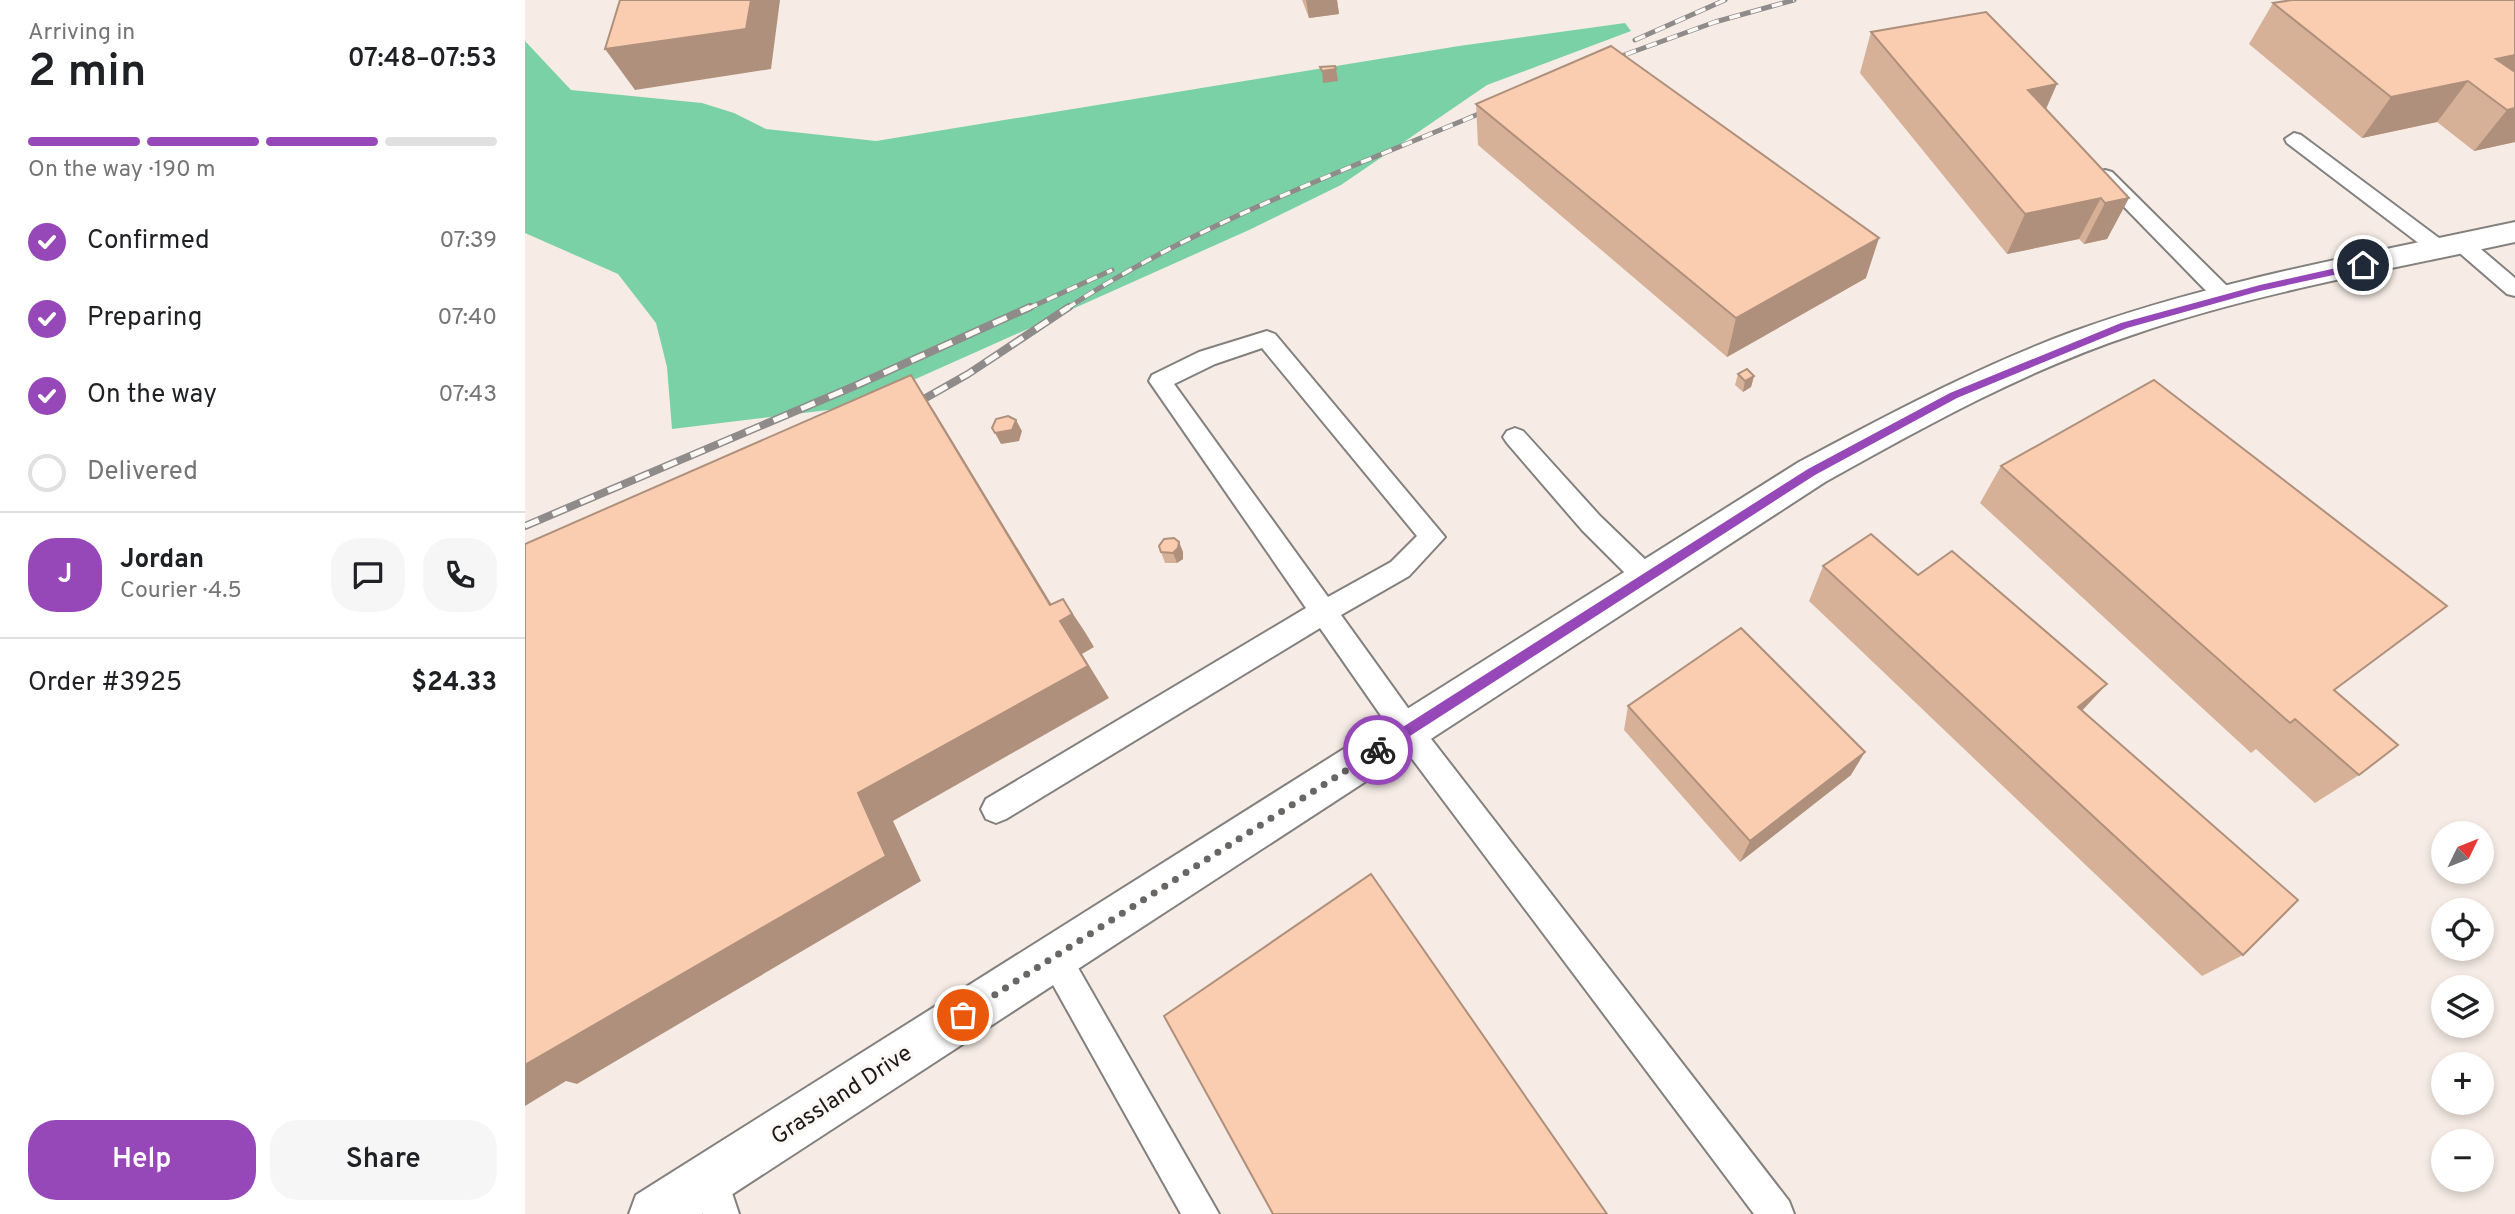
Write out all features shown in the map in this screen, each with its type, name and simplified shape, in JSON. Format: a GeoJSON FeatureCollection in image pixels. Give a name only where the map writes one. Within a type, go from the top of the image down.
{"type":"FeatureCollection","features":[{"type":"Feature","properties":{"kind":"street","name":"Grassland Drive"},"geometry":{"type":"LineString","coordinates":[[655,1214],[716,1196],[1054,956],[1812,472],[1954,395],[2124,325],[2225,297],[2515,232]]}},
{"type":"Feature","properties":{"kind":"lane"},"geometry":{"type":"LineString","coordinates":[[2294,139],[2515,289]]}},
{"type":"Feature","properties":{"kind":"lane"},"geometry":{"type":"LineString","coordinates":[[2093,164],[2225,297]]}},
{"type":"Feature","properties":{"kind":"lane"},"geometry":{"type":"LineString","coordinates":[[996,809],[1323,612],[1400,569],[1432,537],[1267,339],[1207,358],[1160,380],[1284,557],[1323,612],[1408,731],[1776,1214]]}},
{"type":"Feature","properties":{"kind":"lane"},"geometry":{"type":"LineString","coordinates":[[1515,437],[1591,523],[1647,578]]}},
{"type":"Feature","properties":{"kind":"lane"},"geometry":{"type":"LineString","coordinates":[[1054,956],[1201,1214]]}},
{"type":"Feature","properties":{"kind":"shaded area"},"geometry":{"type":"Polygon","coordinates":[[[525,0],[2515,0],[2515,1214],[525,1214],[525,0]]]}},
{"type":"Feature","properties":{"kind":"green space"},"geometry":{"type":"Polygon","coordinates":[[[1625,23],[1631,31],[1487,85],[1341,185],[1249,230],[853,407],[672,429],[667,367],[656,323],[618,274],[525,233],[525,41],[571,90],[702,103],[734,113],[766,129],[876,141],[1459,46],[1625,23]]]}},
{"type":"Feature","properties":{"kind":"building"},"geometry":{"type":"Polygon","coordinates":[[[620,0],[751,0],[746,29],[605,49],[620,0]]]}},
{"type":"Feature","properties":{"kind":"building"},"geometry":{"type":"Polygon","coordinates":[[[2292,0],[2515,0],[2515,55],[2496,59],[2515,72],[2515,108],[2507,110],[2468,81],[2391,97],[2273,3],[2292,0]]]}},
{"type":"Feature","properties":{"kind":"building"},"geometry":{"type":"Polygon","coordinates":[[[1986,12],[2057,84],[2028,90],[2129,198],[2105,203],[2101,198],[2025,214],[1871,32],[1986,12]]]}},
{"type":"Feature","properties":{"kind":"building"},"geometry":{"type":"Polygon","coordinates":[[[1611,46],[1879,238],[1736,318],[1476,104],[1611,46]]]}},
{"type":"Feature","properties":{"kind":"building"},"geometry":{"type":"Polygon","coordinates":[[[1335,66],[1336,69],[1322,71],[1320,67],[1335,66]]]}},
{"type":"Feature","properties":{"kind":"building"},"geometry":{"type":"Polygon","coordinates":[[[1747,369],[1754,376],[1745,381],[1738,374],[1747,369]]]}},
{"type":"Feature","properties":{"kind":"building"},"geometry":{"type":"Polygon","coordinates":[[[911,375],[1050,605],[1063,599],[1072,614],[1060,621],[1088,666],[858,793],[886,856],[525,1065],[525,544],[911,375]]]}},
{"type":"Feature","properties":{"kind":"building"},"geometry":{"type":"Polygon","coordinates":[[[2154,380],[2447,606],[2334,690],[2398,745],[2359,775],[2295,719],[2290,723],[2001,466],[2154,380]]]}},
{"type":"Feature","properties":{"kind":"building"},"geometry":{"type":"Polygon","coordinates":[[[1008,416],[1016,420],[1012,430],[995,433],[992,428],[996,419],[1008,416]]]}},
{"type":"Feature","properties":{"kind":"building"},"geometry":{"type":"Polygon","coordinates":[[[1871,534],[1918,575],[1952,551],[2107,684],[2078,707],[2298,900],[2243,955],[1823,566],[1871,534]]]}},
{"type":"Feature","properties":{"kind":"building"},"geometry":{"type":"Polygon","coordinates":[[[1174,538],[1179,542],[1178,548],[1173,553],[1161,552],[1159,546],[1164,539],[1174,538]]]}},
{"type":"Feature","properties":{"kind":"building"},"geometry":{"type":"Polygon","coordinates":[[[1741,628],[1865,752],[1750,841],[1628,706],[1741,628]]]}},
{"type":"Feature","properties":{"kind":"building"},"geometry":{"type":"Polygon","coordinates":[[[1371,874],[1607,1214],[1273,1214],[1164,1016],[1371,874]]]}},
{"type":"Feature","properties":{"kind":"railway"},"geometry":{"type":"LineString","coordinates":[[1635,40],[1725,0]]}},
{"type":"Feature","properties":{"kind":"railway"},"geometry":{"type":"LineString","coordinates":[[1605,62],[1715,22],[1794,0]]}},
{"type":"Feature","properties":{"kind":"railway"},"geometry":{"type":"LineString","coordinates":[[1066,309],[1168,249],[1222,223],[1495,107]]}},
{"type":"Feature","properties":{"kind":"railway"},"geometry":{"type":"LineString","coordinates":[[1027,309],[1112,270]]}},
{"type":"Feature","properties":{"kind":"railway"},"geometry":{"type":"LineString","coordinates":[[525,526],[857,385],[1030,307]]}},
{"type":"Feature","properties":{"kind":"railway"},"geometry":{"type":"LineString","coordinates":[[908,408],[968,374],[1069,307]]}},
{"type":"Feature","properties":{"kind":"way so far"},"geometry":{"type":"LineString","coordinates":[[963,1015],[1378,750]]}},
{"type":"Feature","properties":{"kind":"route"},"geometry":{"type":"LineString","coordinates":[[1378,750],[1812,472],[1954,395],[2124,325],[2260,288],[2363,265]]}}]}
